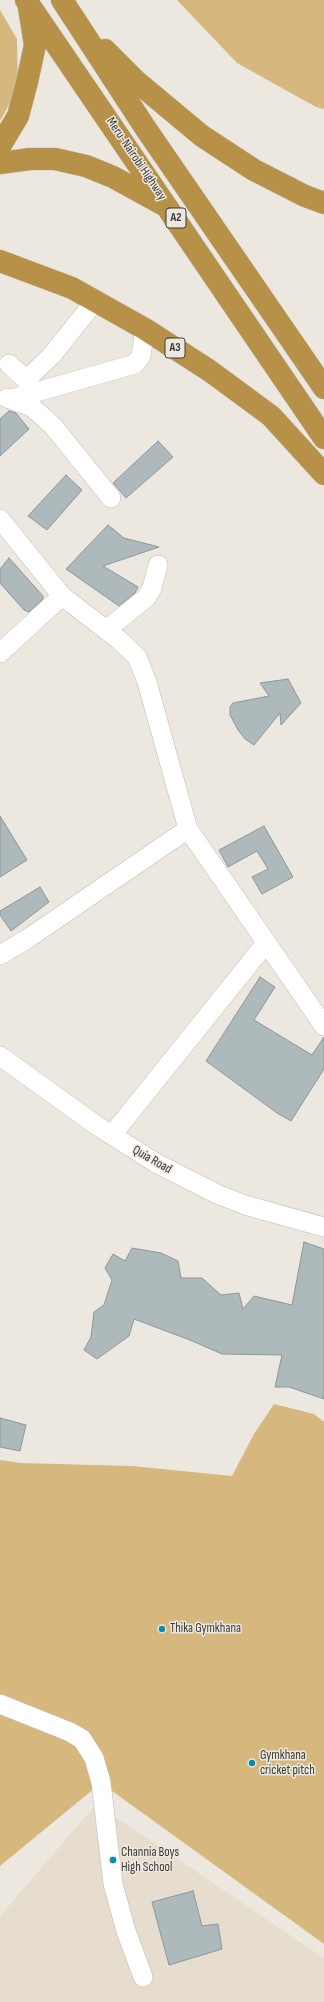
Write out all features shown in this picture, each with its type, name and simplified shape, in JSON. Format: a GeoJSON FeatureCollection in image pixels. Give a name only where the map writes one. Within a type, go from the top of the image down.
{"type":"FeatureCollection","features":[{"type":"Feature","properties":{"kind":"highway","name":"Meru-Nairobi Highway"},"geometry":{"type":"LineString","coordinates":[[62,0],[159,148],[324,388]]}},
{"type":"Feature","properties":{"kind":"highway","name":"Meru-Nairobi Highway"},"geometry":{"type":"LineString","coordinates":[[28,2],[169,207],[324,438]]}},
{"type":"Feature","properties":{"kind":"highway"},"geometry":{"type":"LineString","coordinates":[[0,146],[18,116],[29,75],[35,44],[28,2]]}},
{"type":"Feature","properties":{"kind":"highway"},"geometry":{"type":"LineString","coordinates":[[73,18],[136,81],[202,136],[254,170],[305,196],[324,203]]}},
{"type":"Feature","properties":{"kind":"highway"},"geometry":{"type":"LineString","coordinates":[[0,163],[30,159],[55,159],[86,166],[113,177],[169,207]]}},
{"type":"Feature","properties":{"kind":"highway","name":"A3"},"geometry":{"type":"LineString","coordinates":[[0,261],[72,288],[145,329],[210,370],[271,416],[324,474]]}},
{"type":"Feature","properties":{"kind":"street"},"geometry":{"type":"LineString","coordinates":[[9,364],[26,380],[52,355],[95,301]]}},
{"type":"Feature","properties":{"kind":"street"},"geometry":{"type":"LineString","coordinates":[[6,398],[135,364],[141,356],[145,329]]}},
{"type":"Feature","properties":{"kind":"street"},"geometry":{"type":"LineString","coordinates":[[6,398],[32,407],[53,426],[112,498]]}},
{"type":"Feature","properties":{"kind":"street"},"geometry":{"type":"LineString","coordinates":[[0,519],[62,596],[106,630],[137,657],[147,682],[188,829],[324,1026]]}},
{"type":"Feature","properties":{"kind":"street"},"geometry":{"type":"LineString","coordinates":[[106,630],[146,598],[152,588],[158,565]]}},
{"type":"Feature","properties":{"kind":"street"},"geometry":{"type":"LineString","coordinates":[[0,653],[62,596]]}},
{"type":"Feature","properties":{"kind":"street"},"geometry":{"type":"LineString","coordinates":[[0,955],[27,939],[188,829]]}},
{"type":"Feature","properties":{"kind":"street"},"geometry":{"type":"LineString","coordinates":[[112,1135],[266,942]]}},
{"type":"Feature","properties":{"kind":"street","name":"Quia Road"},"geometry":{"type":"LineString","coordinates":[[0,1058],[156,1164],[217,1194],[245,1205],[324,1227]]}},
{"type":"Feature","properties":{"kind":"street"},"geometry":{"type":"LineString","coordinates":[[0,1704],[70,1732],[82,1739],[94,1758],[101,1782],[113,1884],[126,1931],[143,1977]]}},
{"type":"Feature","properties":{"kind":"shaded area"},"geometry":{"type":"Polygon","coordinates":[[[177,0],[324,0],[324,109],[316,107],[237,63],[177,0]]]}},
{"type":"Feature","properties":{"kind":"shaded area"},"geometry":{"type":"Polygon","coordinates":[[[0,10],[17,39],[18,88],[0,121],[0,10]]]}},
{"type":"Feature","properties":{"kind":"shaded area","name":"Thika Gymkhana"},"geometry":{"type":"Polygon","coordinates":[[[274,1404],[314,1414],[324,1422],[324,1944],[101,1783],[0,1866],[0,1460],[21,1463],[132,1466],[232,1476],[254,1434],[274,1404]]]}},
{"type":"Feature","properties":{"kind":"shaded area","name":"Channia Boys High School"},"geometry":{"type":"Polygon","coordinates":[[[96,1804],[324,1958],[324,2002],[0,2002],[0,1916],[96,1804]]]}},
{"type":"Feature","properties":{"kind":"building"},"geometry":{"type":"Polygon","coordinates":[[[9,411],[16,413],[29,429],[0,456],[0,419],[9,411]]]}},
{"type":"Feature","properties":{"kind":"building"},"geometry":{"type":"Polygon","coordinates":[[[158,441],[173,457],[126,498],[113,483],[158,441]]]}},
{"type":"Feature","properties":{"kind":"building"},"geometry":{"type":"Polygon","coordinates":[[[66,475],[82,490],[47,530],[28,516],[66,475]]]}},
{"type":"Feature","properties":{"kind":"building"},"geometry":{"type":"Polygon","coordinates":[[[108,525],[124,538],[159,547],[103,566],[138,587],[135,593],[119,606],[66,569],[108,525]]]}},
{"type":"Feature","properties":{"kind":"building"},"geometry":{"type":"Polygon","coordinates":[[[9,558],[43,596],[43,599],[29,612],[24,610],[0,583],[0,569],[9,558]]]}},
{"type":"Feature","properties":{"kind":"building"},"geometry":{"type":"Polygon","coordinates":[[[288,679],[301,703],[281,725],[280,713],[254,745],[245,739],[238,730],[230,715],[230,707],[233,703],[269,696],[260,683],[288,679]]]}},
{"type":"Feature","properties":{"kind":"building"},"geometry":{"type":"Polygon","coordinates":[[[0,816],[27,860],[0,877],[0,816]]]}},
{"type":"Feature","properties":{"kind":"building"},"geometry":{"type":"Polygon","coordinates":[[[264,826],[293,877],[262,894],[252,877],[268,869],[257,851],[228,867],[219,850],[264,826]]]}},
{"type":"Feature","properties":{"kind":"building"},"geometry":{"type":"Polygon","coordinates":[[[40,887],[49,902],[11,931],[0,915],[0,911],[40,887]]]}},
{"type":"Feature","properties":{"kind":"building"},"geometry":{"type":"Polygon","coordinates":[[[260,977],[275,987],[254,1020],[312,1055],[324,1037],[324,1069],[291,1121],[277,1113],[206,1061],[260,977]]]}},
{"type":"Feature","properties":{"kind":"building"},"geometry":{"type":"Polygon","coordinates":[[[304,1242],[324,1249],[324,1399],[289,1387],[275,1387],[282,1355],[222,1354],[134,1319],[129,1336],[97,1359],[84,1350],[91,1337],[94,1312],[104,1305],[112,1280],[105,1268],[113,1254],[125,1261],[132,1248],[161,1253],[178,1261],[181,1278],[202,1278],[221,1295],[239,1293],[243,1309],[254,1296],[292,1305],[304,1242]]]}},
{"type":"Feature","properties":{"kind":"building"},"geometry":{"type":"Polygon","coordinates":[[[0,1418],[26,1425],[20,1451],[0,1447],[0,1418]]]}},
{"type":"Feature","properties":{"kind":"building"},"geometry":{"type":"Polygon","coordinates":[[[193,1891],[202,1926],[218,1924],[222,1949],[169,1965],[152,1902],[193,1891]]]}},
{"type":"Feature","properties":{"kind":"place","name":"Thika Gymkhana"},"geometry":{"type":"Point","coordinates":[162,1629]}},
{"type":"Feature","properties":{"kind":"place","name":"Gymkhana cricket pitch"},"geometry":{"type":"Point","coordinates":[252,1763]}},
{"type":"Feature","properties":{"kind":"place","name":"Channia Boys High School"},"geometry":{"type":"Point","coordinates":[113,1860]}}]}
